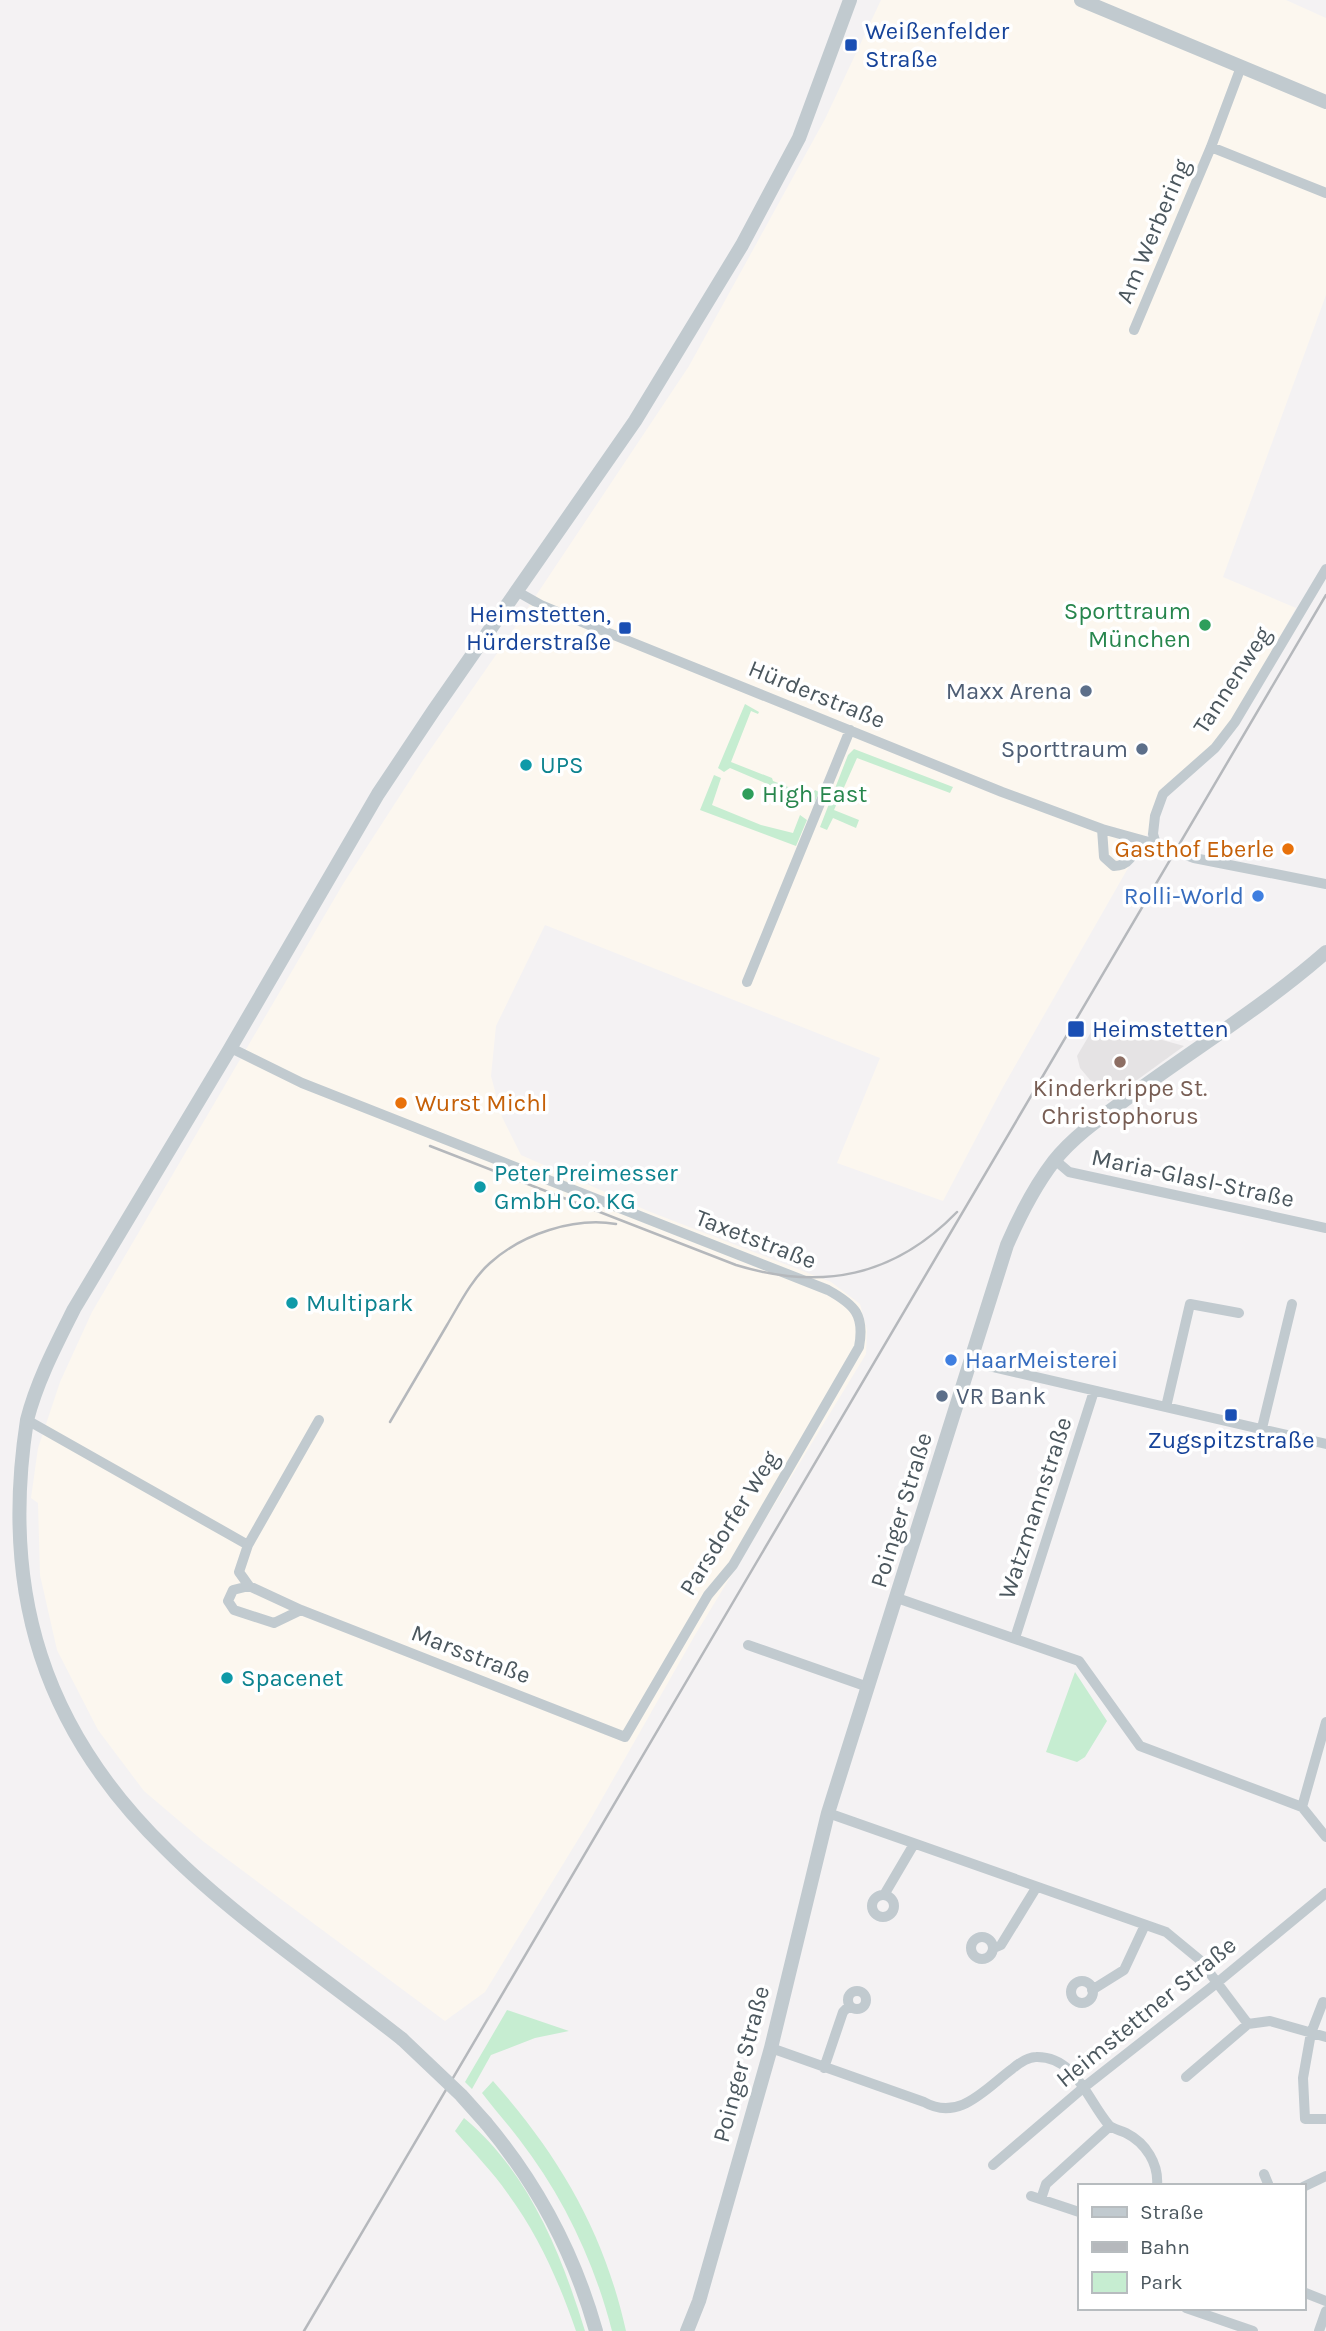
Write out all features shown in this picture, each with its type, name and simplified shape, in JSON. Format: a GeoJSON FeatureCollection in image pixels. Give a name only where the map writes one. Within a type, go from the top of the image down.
{"type":"FeatureCollection","features":[{"type":"Feature","properties":{"kind":"street"},"geometry":{"type":"LineString","coordinates":[[1080,0],[1326,102]]}},
{"type":"Feature","properties":{"kind":"street"},"geometry":{"type":"LineString","coordinates":[[596,2331],[575,2267],[546,2207],[509,2150],[486,2123],[461,2095],[402,2039],[235,1909],[168,1852],[108,1787],[69,1733],[31,1650],[17,1590],[13,1539],[14,1496],[54,1349],[75,1309],[231,1048],[378,794],[635,421],[742,245],[799,138],[850,1]]}},
{"type":"Feature","properties":{"kind":"street","name":"Am Werbering"},"geometry":{"type":"LineString","coordinates":[[1133,330],[1241,67]]}},
{"type":"Feature","properties":{"kind":"street","name":"Am Werbering"},"geometry":{"type":"LineString","coordinates":[[1210,147],[1326,193]]}},
{"type":"Feature","properties":{"kind":"street","name":"Tannenweg"},"geometry":{"type":"LineString","coordinates":[[1156,844],[1153,834],[1155,816],[1163,794],[1215,748],[1235,722],[1326,569]]}},
{"type":"Feature","properties":{"kind":"street","name":"Hürderstraße"},"geometry":{"type":"LineString","coordinates":[[518,592],[541,605],[1002,792],[1102,829],[1229,867],[1326,884]]}},
{"type":"Feature","properties":{"kind":"street"},"geometry":{"type":"LineString","coordinates":[[747,982],[850,730]]}},
{"type":"Feature","properties":{"kind":"street"},"geometry":{"type":"LineString","coordinates":[[1102,829],[1104,857],[1114,866],[1123,865],[1129,860],[1139,839]]}},
{"type":"Feature","properties":{"kind":"street","name":"Poinger Straße"},"geometry":{"type":"LineString","coordinates":[[687,2331],[699,2301],[771,2048],[828,1813],[1017,1223],[1030,1196],[1055,1160],[1101,1118],[1269,998],[1326,953]]}},
{"type":"Feature","properties":{"kind":"street","name":"Taxetstraße"},"geometry":{"type":"LineString","coordinates":[[231,1048],[302,1083],[828,1290],[844,1299],[856,1313],[862,1329]]}},
{"type":"Feature","properties":{"kind":"street","name":"Maria-Glasl-Straße"},"geometry":{"type":"LineString","coordinates":[[1055,1160],[1069,1172],[1326,1227]]}},
{"type":"Feature","properties":{"kind":"street"},"geometry":{"type":"LineString","coordinates":[[1166,1407],[1191,1304],[1239,1314]]}},
{"type":"Feature","properties":{"kind":"street"},"geometry":{"type":"LineString","coordinates":[[1262,1428],[1292,1304]]}},
{"type":"Feature","properties":{"kind":"street","name":"Parsdorfer Weg"},"geometry":{"type":"LineString","coordinates":[[625,1737],[708,1595],[733,1565],[758,1522],[859,1347],[862,1329]]}},
{"type":"Feature","properties":{"kind":"street"},"geometry":{"type":"LineString","coordinates":[[971,1362],[1326,1444]]}},
{"type":"Feature","properties":{"kind":"street","name":"Watzmannstraße"},"geometry":{"type":"LineString","coordinates":[[1015,1638],[1094,1391]]}},
{"type":"Feature","properties":{"kind":"street"},"geometry":{"type":"LineString","coordinates":[[301,1610],[274,1623],[234,1610],[228,1601],[233,1590],[249,1586],[239,1572],[248,1545],[319,1420]]}},
{"type":"Feature","properties":{"kind":"street"},"geometry":{"type":"LineString","coordinates":[[33,1424],[248,1545]]}},
{"type":"Feature","properties":{"kind":"street","name":"Marsstraße"},"geometry":{"type":"LineString","coordinates":[[249,1586],[301,1610],[625,1737]]}},
{"type":"Feature","properties":{"kind":"street"},"geometry":{"type":"LineString","coordinates":[[897,1598],[1079,1661],[1140,1746],[1302,1807],[1326,1837]]}},
{"type":"Feature","properties":{"kind":"street"},"geometry":{"type":"LineString","coordinates":[[748,1645],[868,1687]]}},
{"type":"Feature","properties":{"kind":"street"},"geometry":{"type":"LineString","coordinates":[[1302,1807],[1326,1722]]}},
{"type":"Feature","properties":{"kind":"street"},"geometry":{"type":"LineString","coordinates":[[828,1813],[1166,1932],[1200,1960],[1248,2024]]}},
{"type":"Feature","properties":{"kind":"street"},"geometry":{"type":"LineString","coordinates":[[884,1895],[914,1844]]}},
{"type":"Feature","properties":{"kind":"street"},"geometry":{"type":"LineString","coordinates":[[994,1948],[1001,1945],[1036,1888]]}},
{"type":"Feature","properties":{"kind":"street","name":"Heimstettner Straße"},"geometry":{"type":"LineString","coordinates":[[993,2165],[1083,2088],[1326,1893]]}},
{"type":"Feature","properties":{"kind":"street"},"geometry":{"type":"LineString","coordinates":[[1092,1990],[1124,1970],[1145,1925]]}},
{"type":"Feature","properties":{"kind":"street"},"geometry":{"type":"LineString","coordinates":[[1326,2003],[1324,2002],[1311,2033],[1303,2078],[1305,2119],[1326,2119]]}},
{"type":"Feature","properties":{"kind":"street"},"geometry":{"type":"LineString","coordinates":[[824,2067],[843,2012],[849,2006]]}},
{"type":"Feature","properties":{"kind":"street"},"geometry":{"type":"LineString","coordinates":[[1186,2077],[1248,2024],[1270,2021],[1326,2037]]}},
{"type":"Feature","properties":{"kind":"street"},"geometry":{"type":"LineString","coordinates":[[771,2048],[924,2102],[934,2108],[952,2110],[963,2106],[1020,2063],[1035,2057],[1055,2061],[1073,2070],[1110,2126],[1128,2134],[1143,2146],[1155,2162],[1157,2184]]}},
{"type":"Feature","properties":{"kind":"street"},"geometry":{"type":"LineString","coordinates":[[1078,2213],[1036,2197],[1046,2184],[1110,2126]]}},
{"type":"Feature","properties":{"kind":"street"},"geometry":{"type":"LineString","coordinates":[[1264,2174],[1268,2184]]}},
{"type":"Feature","properties":{"kind":"street"},"geometry":{"type":"LineString","coordinates":[[1305,2186],[1326,2176]]}},
{"type":"Feature","properties":{"kind":"street"},"geometry":{"type":"LineString","coordinates":[[1305,2293],[1326,2301]]}},
{"type":"Feature","properties":{"kind":"street"},"geometry":{"type":"LineString","coordinates":[[1192,2310],[1254,2331]]}},
{"type":"Feature","properties":{"kind":"street"},"geometry":{"type":"LineString","coordinates":[[1319,2331],[1326,2311]]}},
{"type":"Feature","properties":{"kind":"shaded area"},"geometry":{"type":"Polygon","coordinates":[[[881,0],[1286,0],[1326,18],[1326,295],[1223,577],[1296,608],[1233,720],[1214,743],[1162,788],[1148,833],[1003,1087],[943,1201],[837,1163],[880,1058],[545,925],[496,1026],[491,1076],[502,1117],[521,1155],[648,1211],[831,1282],[860,1304],[867,1330],[866,1354],[695,1635],[590,1820],[485,1992],[445,2021],[204,1842],[144,1791],[98,1730],[57,1650],[40,1575],[38,1503],[31,1498],[38,1448],[60,1382],[92,1312],[343,884],[423,760],[689,366],[825,119],[881,0]]]}},
{"type":"Feature","properties":{"kind":"shaded area","name":"Kinderkrippe St. Christophorus"},"geometry":{"type":"Polygon","coordinates":[[[1097,1022],[1184,1046],[1108,1101],[1080,1068],[1077,1056],[1097,1022]]]}},
{"type":"Feature","properties":{"kind":"green space"},"geometry":{"type":"Polygon","coordinates":[[[745,704],[759,712],[758,714],[751,711],[731,762],[811,796],[815,790],[819,792],[814,804],[730,768],[724,772],[718,768],[745,704]]]}},
{"type":"Feature","properties":{"kind":"green space"},"geometry":{"type":"Polygon","coordinates":[[[854,749],[953,787],[950,793],[857,758],[834,810],[859,820],[856,828],[833,818],[827,830],[820,827],[848,755],[854,749]]]}},
{"type":"Feature","properties":{"kind":"green space"},"geometry":{"type":"Polygon","coordinates":[[[714,775],[721,778],[712,805],[761,825],[793,833],[800,815],[807,820],[796,846],[700,810],[714,775]]]}},
{"type":"Feature","properties":{"kind":"green space"},"geometry":{"type":"Polygon","coordinates":[[[1075,1672],[1107,1721],[1085,1757],[1077,1762],[1046,1752],[1075,1672]]]}},
{"type":"Feature","properties":{"kind":"green space"},"geometry":{"type":"Polygon","coordinates":[[[507,2010],[569,2031],[535,2038],[491,2055],[472,2089],[465,2082],[507,2010]]]}},
{"type":"Feature","properties":{"kind":"green space"},"geometry":{"type":"Polygon","coordinates":[[[493,2081],[539,2138],[576,2197],[605,2261],[626,2331],[612,2331],[596,2279],[563,2206],[535,2161],[482,2093],[493,2081]]]}},
{"type":"Feature","properties":{"kind":"green space"},"geometry":{"type":"Polygon","coordinates":[[[464,2118],[487,2139],[507,2163],[540,2215],[565,2272],[585,2331],[576,2331],[547,2260],[519,2210],[496,2178],[455,2131],[464,2118]]]}},
{"type":"Feature","properties":{"kind":"railway"},"geometry":{"type":"LineString","coordinates":[[304,2331],[1326,595]]}},
{"type":"Feature","properties":{"kind":"railway"},"geometry":{"type":"LineString","coordinates":[[430,1146],[736,1265],[798,1277],[855,1273],[882,1264],[933,1234],[957,1212]]}},
{"type":"Feature","properties":{"kind":"railway"},"geometry":{"type":"LineString","coordinates":[[390,1422],[467,1292],[490,1263],[517,1244],[549,1230],[583,1223],[616,1224]]}},
{"type":"Feature","properties":{"kind":"place","name":"Weißenfelder Straße"},"geometry":{"type":"Point","coordinates":[851,45]}},
{"type":"Feature","properties":{"kind":"place","name":"Sporttraum München"},"geometry":{"type":"Point","coordinates":[1205,625]}},
{"type":"Feature","properties":{"kind":"place","name":"Heimstetten, Hürderstraße"},"geometry":{"type":"Point","coordinates":[625,628]}},
{"type":"Feature","properties":{"kind":"place","name":"Maxx Arena"},"geometry":{"type":"Point","coordinates":[1086,691]}},
{"type":"Feature","properties":{"kind":"place","name":"Sporttraum"},"geometry":{"type":"Point","coordinates":[1142,749]}},
{"type":"Feature","properties":{"kind":"place","name":"UPS"},"geometry":{"type":"Point","coordinates":[526,765]}},
{"type":"Feature","properties":{"kind":"place","name":"High East"},"geometry":{"type":"Point","coordinates":[748,794]}},
{"type":"Feature","properties":{"kind":"place","name":"Gasthof Eberle"},"geometry":{"type":"Point","coordinates":[1288,849]}},
{"type":"Feature","properties":{"kind":"place","name":"Rolli-World"},"geometry":{"type":"Point","coordinates":[1258,896]}},
{"type":"Feature","properties":{"kind":"place","name":"Heimstetten"},"geometry":{"type":"Point","coordinates":[1076,1029]}},
{"type":"Feature","properties":{"kind":"place","name":"Kinderkrippe St. Christophorus"},"geometry":{"type":"Point","coordinates":[1120,1062]}},
{"type":"Feature","properties":{"kind":"place","name":"Wurst Michl"},"geometry":{"type":"Point","coordinates":[401,1103]}},
{"type":"Feature","properties":{"kind":"place","name":"Peter Preimesser GmbH Co. KG"},"geometry":{"type":"Point","coordinates":[480,1187]}},
{"type":"Feature","properties":{"kind":"place","name":"Multipark"},"geometry":{"type":"Point","coordinates":[292,1303]}},
{"type":"Feature","properties":{"kind":"place","name":"HaarMeisterei"},"geometry":{"type":"Point","coordinates":[951,1360]}},
{"type":"Feature","properties":{"kind":"place","name":"VR Bank"},"geometry":{"type":"Point","coordinates":[942,1396]}},
{"type":"Feature","properties":{"kind":"place","name":"Zugspitzstraße"},"geometry":{"type":"Point","coordinates":[1231,1415]}},
{"type":"Feature","properties":{"kind":"place","name":"Spacenet"},"geometry":{"type":"Point","coordinates":[227,1678]}}]}
